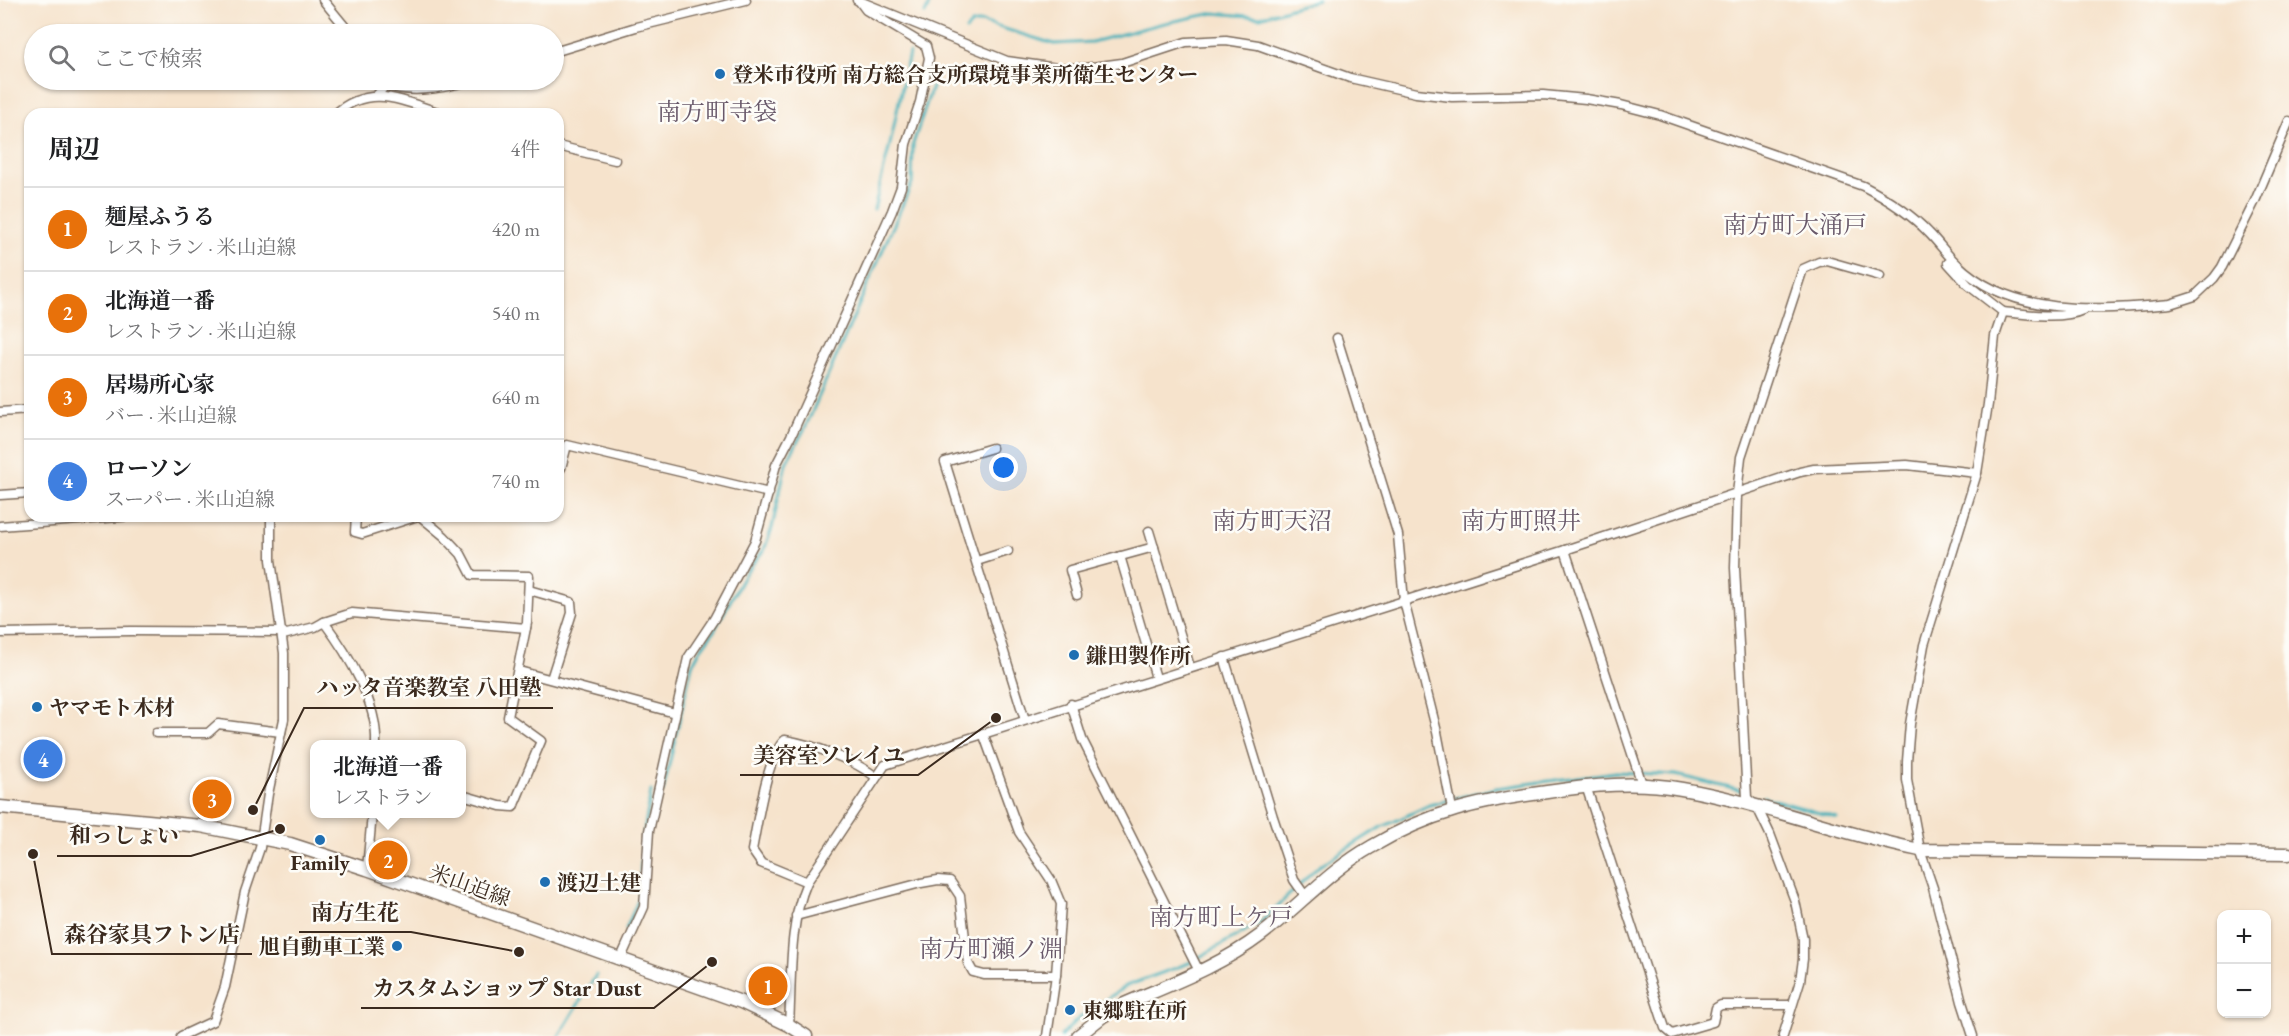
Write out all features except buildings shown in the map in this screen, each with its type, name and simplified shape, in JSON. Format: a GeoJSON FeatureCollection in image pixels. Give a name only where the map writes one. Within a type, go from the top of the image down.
{"type":"FeatureCollection","features":[{"type":"Feature","properties":{"kind":"street"},"geometry":{"type":"LineString","coordinates":[[323,0],[341,24]]}},
{"type":"Feature","properties":{"kind":"street"},"geometry":{"type":"LineString","coordinates":[[564,49],[636,27],[746,0]]}},
{"type":"Feature","properties":{"kind":"street"},"geometry":{"type":"LineString","coordinates":[[858,0],[1007,61],[1033,66],[1104,67],[1186,42],[1226,40],[1258,45],[1350,78],[1416,93],[1452,97],[1543,95],[1586,99],[1660,114],[1863,186],[1889,199],[1903,209],[1970,275],[2001,293],[2035,303],[2086,309],[2183,302],[2205,288],[2222,267],[2255,201],[2289,121]]}},
{"type":"Feature","properties":{"kind":"street"},"geometry":{"type":"LineString","coordinates":[[617,958],[644,907],[649,831],[688,658],[714,620],[747,559],[755,541],[779,458],[831,350],[901,187],[906,144],[920,102],[929,58],[926,46],[866,10],[858,0]]}},
{"type":"Feature","properties":{"kind":"street"},"geometry":{"type":"LineString","coordinates":[[376,96],[379,90]]}},
{"type":"Feature","properties":{"kind":"street"},"geometry":{"type":"LineString","coordinates":[[344,108],[356,100],[376,96],[392,98],[424,108]]}},
{"type":"Feature","properties":{"kind":"street"},"geometry":{"type":"LineString","coordinates":[[564,147],[615,160]]}},
{"type":"Feature","properties":{"kind":"street"},"geometry":{"type":"LineString","coordinates":[[1942,248],[1948,262],[1968,285],[2003,312],[2029,315],[2076,314],[2086,309]]}},
{"type":"Feature","properties":{"kind":"street"},"geometry":{"type":"LineString","coordinates":[[1783,1036],[1800,981],[1803,939],[1795,901],[1757,807],[1746,798],[1735,568],[1737,494],[1741,457],[1803,269],[1827,261],[1880,276]]}},
{"type":"Feature","properties":{"kind":"street"},"geometry":{"type":"LineString","coordinates":[[1973,1036],[1959,992],[1933,888],[1920,850],[1906,780],[1913,706],[1924,645],[1977,473],[1988,404],[1995,336],[2003,312]]}},
{"type":"Feature","properties":{"kind":"street"},"geometry":{"type":"LineString","coordinates":[[1337,338],[1398,535],[1404,601],[1419,657],[1450,802]]}},
{"type":"Feature","properties":{"kind":"street"},"geometry":{"type":"LineString","coordinates":[[0,412],[24,410]]}},
{"type":"Feature","properties":{"kind":"street"},"geometry":{"type":"LineString","coordinates":[[564,444],[769,493]]}},
{"type":"Feature","properties":{"kind":"street"},"geometry":{"type":"LineString","coordinates":[[992,448],[945,462],[1024,720]]}},
{"type":"Feature","properties":{"kind":"street"},"geometry":{"type":"LineString","coordinates":[[798,1032],[796,916],[798,902],[807,882],[885,765],[1814,469],[1907,465],[1977,473]]}},
{"type":"Feature","properties":{"kind":"street"},"geometry":{"type":"LineString","coordinates":[[0,495],[24,493]]}},
{"type":"Feature","properties":{"kind":"street"},"geometry":{"type":"LineString","coordinates":[[0,526],[53,522]]}},
{"type":"Feature","properties":{"kind":"street"},"geometry":{"type":"LineString","coordinates":[[182,1036],[213,1021],[225,987],[245,892],[260,848],[260,837],[281,732],[284,713],[283,634],[271,560],[271,522]]}},
{"type":"Feature","properties":{"kind":"street"},"geometry":{"type":"LineString","coordinates":[[356,522],[355,532],[362,534],[400,522]]}},
{"type":"Feature","properties":{"kind":"street"},"geometry":{"type":"LineString","coordinates":[[426,522],[461,554],[472,575],[529,576],[526,628],[508,717],[541,741],[513,807],[500,806],[466,796]]}},
{"type":"Feature","properties":{"kind":"street"},"geometry":{"type":"LineString","coordinates":[[1149,531],[1190,667]]}},
{"type":"Feature","properties":{"kind":"street"},"geometry":{"type":"LineString","coordinates":[[1077,595],[1070,570],[1154,546]]}},
{"type":"Feature","properties":{"kind":"street"},"geometry":{"type":"LineString","coordinates":[[1565,550],[1639,776]]}},
{"type":"Feature","properties":{"kind":"street"},"geometry":{"type":"LineString","coordinates":[[977,561],[1008,551]]}},
{"type":"Feature","properties":{"kind":"street"},"geometry":{"type":"LineString","coordinates":[[1120,556],[1156,678]]}},
{"type":"Feature","properties":{"kind":"street"},"geometry":{"type":"LineString","coordinates":[[529,590],[570,602],[572,613],[551,679]]}},
{"type":"Feature","properties":{"kind":"street"},"geometry":{"type":"LineString","coordinates":[[0,633],[131,631],[283,634],[315,627],[352,613],[502,628],[526,628]]}},
{"type":"Feature","properties":{"kind":"street"},"geometry":{"type":"LineString","coordinates":[[324,622],[345,650],[364,690],[377,731],[376,740]]}},
{"type":"Feature","properties":{"kind":"street"},"geometry":{"type":"LineString","coordinates":[[1224,657],[1273,817],[1301,889]]}},
{"type":"Feature","properties":{"kind":"street"},"geometry":{"type":"LineString","coordinates":[[519,671],[675,713]]}},
{"type":"Feature","properties":{"kind":"street"},"geometry":{"type":"LineString","coordinates":[[1071,705],[1082,739],[1196,964]]}},
{"type":"Feature","properties":{"kind":"street"},"geometry":{"type":"LineString","coordinates":[[156,733],[208,733],[218,724],[281,732]]}},
{"type":"Feature","properties":{"kind":"street"},"geometry":{"type":"LineString","coordinates":[[983,734],[1019,832],[1051,880],[1061,904],[1056,975],[1047,1036]]}},
{"type":"Feature","properties":{"kind":"street"},"geometry":{"type":"LineString","coordinates":[[807,882],[760,863],[752,850],[771,765],[779,745],[785,740],[799,743],[865,768],[876,777]]}},
{"type":"Feature","properties":{"kind":"street"},"geometry":{"type":"LineString","coordinates":[[1078,1036],[1103,1016],[1196,964],[1244,947],[1301,889],[1450,802],[1491,800],[1639,776],[1888,844],[1920,850],[2289,854]]}},
{"type":"Feature","properties":{"kind":"street"},"geometry":{"type":"LineString","coordinates":[[1586,786],[1665,1028],[1672,1034],[1713,1022],[1716,1008],[1721,1005],[1792,1005]]}},
{"type":"Feature","properties":{"kind":"street","name":"米山迫線"},"geometry":{"type":"LineString","coordinates":[[0,807],[178,823],[260,837],[367,869],[741,1002],[798,1032]]}},
{"type":"Feature","properties":{"kind":"street"},"geometry":{"type":"LineString","coordinates":[[367,869],[372,818]]}},
{"type":"Feature","properties":{"kind":"street"},"geometry":{"type":"LineString","coordinates":[[796,916],[921,883],[944,880],[954,885],[960,896],[968,963],[973,972],[984,975],[1056,975]]}},
{"type":"Feature","properties":{"kind":"waterway"},"geometry":{"type":"LineString","coordinates":[[925,14],[931,0]]}},
{"type":"Feature","properties":{"kind":"waterway"},"geometry":{"type":"LineString","coordinates":[[966,30],[972,24],[982,22],[1054,44],[1092,42],[1214,13],[1260,17],[1318,0]]}},
{"type":"Feature","properties":{"kind":"waterway"},"geometry":{"type":"LineString","coordinates":[[874,209],[909,53]]}},
{"type":"Feature","properties":{"kind":"waterway"},"geometry":{"type":"LineString","coordinates":[[663,791],[692,665],[714,631],[746,572],[764,550],[772,528],[786,463],[806,426],[912,183],[913,144],[932,87]]}},
{"type":"Feature","properties":{"kind":"waterway"},"geometry":{"type":"LineString","coordinates":[[1061,1036],[1079,1018],[1126,986],[1189,963],[1261,922],[1319,866],[1378,829],[1429,805],[1496,788],[1616,772],[1676,775],[1742,791]]}},
{"type":"Feature","properties":{"kind":"waterway"},"geometry":{"type":"LineString","coordinates":[[626,929],[639,898],[642,844],[651,791]]}},
{"type":"Feature","properties":{"kind":"waterway"},"geometry":{"type":"LineString","coordinates":[[1764,797],[1837,818]]}},
{"type":"Feature","properties":{"kind":"waterway"},"geometry":{"type":"LineString","coordinates":[[559,1036],[596,975]]}},
{"type":"Feature","properties":{"kind":"place","name":"登米市役所 南方総合支所環境事業所衛生センター"},"geometry":{"type":"Point","coordinates":[720,74]}},
{"type":"Feature","properties":{"kind":"place","name":"鎌田製作所"},"geometry":{"type":"Point","coordinates":[1074,655]}},
{"type":"Feature","properties":{"kind":"place","name":"ヤマモト木材"},"geometry":{"type":"Point","coordinates":[37,707]}},
{"type":"Feature","properties":{"kind":"place","name":"美容室ソレイユ"},"geometry":{"type":"Point","coordinates":[996,718]}},
{"type":"Feature","properties":{"kind":"place","name":"ローソン"},"geometry":{"type":"Point","coordinates":[43,759]}},
{"type":"Feature","properties":{"kind":"place","name":"居場所心家"},"geometry":{"type":"Point","coordinates":[212,799]}},
{"type":"Feature","properties":{"kind":"place","name":"ハッタ音楽教室 八田塾"},"geometry":{"type":"Point","coordinates":[253,810]}},
{"type":"Feature","properties":{"kind":"place","name":"和っしょい"},"geometry":{"type":"Point","coordinates":[280,829]}},
{"type":"Feature","properties":{"kind":"place","name":"Family"},"geometry":{"type":"Point","coordinates":[320,840]}},
{"type":"Feature","properties":{"kind":"place","name":"森谷家具フトン店"},"geometry":{"type":"Point","coordinates":[33,854]}},
{"type":"Feature","properties":{"kind":"place","name":"北海道一番"},"geometry":{"type":"Point","coordinates":[388,860]}},
{"type":"Feature","properties":{"kind":"place","name":"渡辺土建"},"geometry":{"type":"Point","coordinates":[545,882]}},
{"type":"Feature","properties":{"kind":"place","name":"旭自動車工業"},"geometry":{"type":"Point","coordinates":[397,946]}},
{"type":"Feature","properties":{"kind":"place","name":"南方生花"},"geometry":{"type":"Point","coordinates":[519,952]}},
{"type":"Feature","properties":{"kind":"place","name":"カスタムショップ Star Dust"},"geometry":{"type":"Point","coordinates":[712,962]}},
{"type":"Feature","properties":{"kind":"place","name":"麺屋ふうる"},"geometry":{"type":"Point","coordinates":[768,986]}},
{"type":"Feature","properties":{"kind":"place","name":"東郷駐在所"},"geometry":{"type":"Point","coordinates":[1070,1010]}},
{"type":"Feature","properties":{"kind":"district","name":"南方町寺袋"},"geometry":{"type":"Point","coordinates":[717,111]}},
{"type":"Feature","properties":{"kind":"district","name":"南方町大涌戸"},"geometry":{"type":"Point","coordinates":[1795,224]}},
{"type":"Feature","properties":{"kind":"district","name":"南方町天沼"},"geometry":{"type":"Point","coordinates":[1272,520]}},
{"type":"Feature","properties":{"kind":"district","name":"南方町照井"},"geometry":{"type":"Point","coordinates":[1521,520]}},
{"type":"Feature","properties":{"kind":"district","name":"南方町上ケ戸"},"geometry":{"type":"Point","coordinates":[1221,916]}},
{"type":"Feature","properties":{"kind":"district","name":"南方町瀬ノ淵"},"geometry":{"type":"Point","coordinates":[991,948]}}]}
